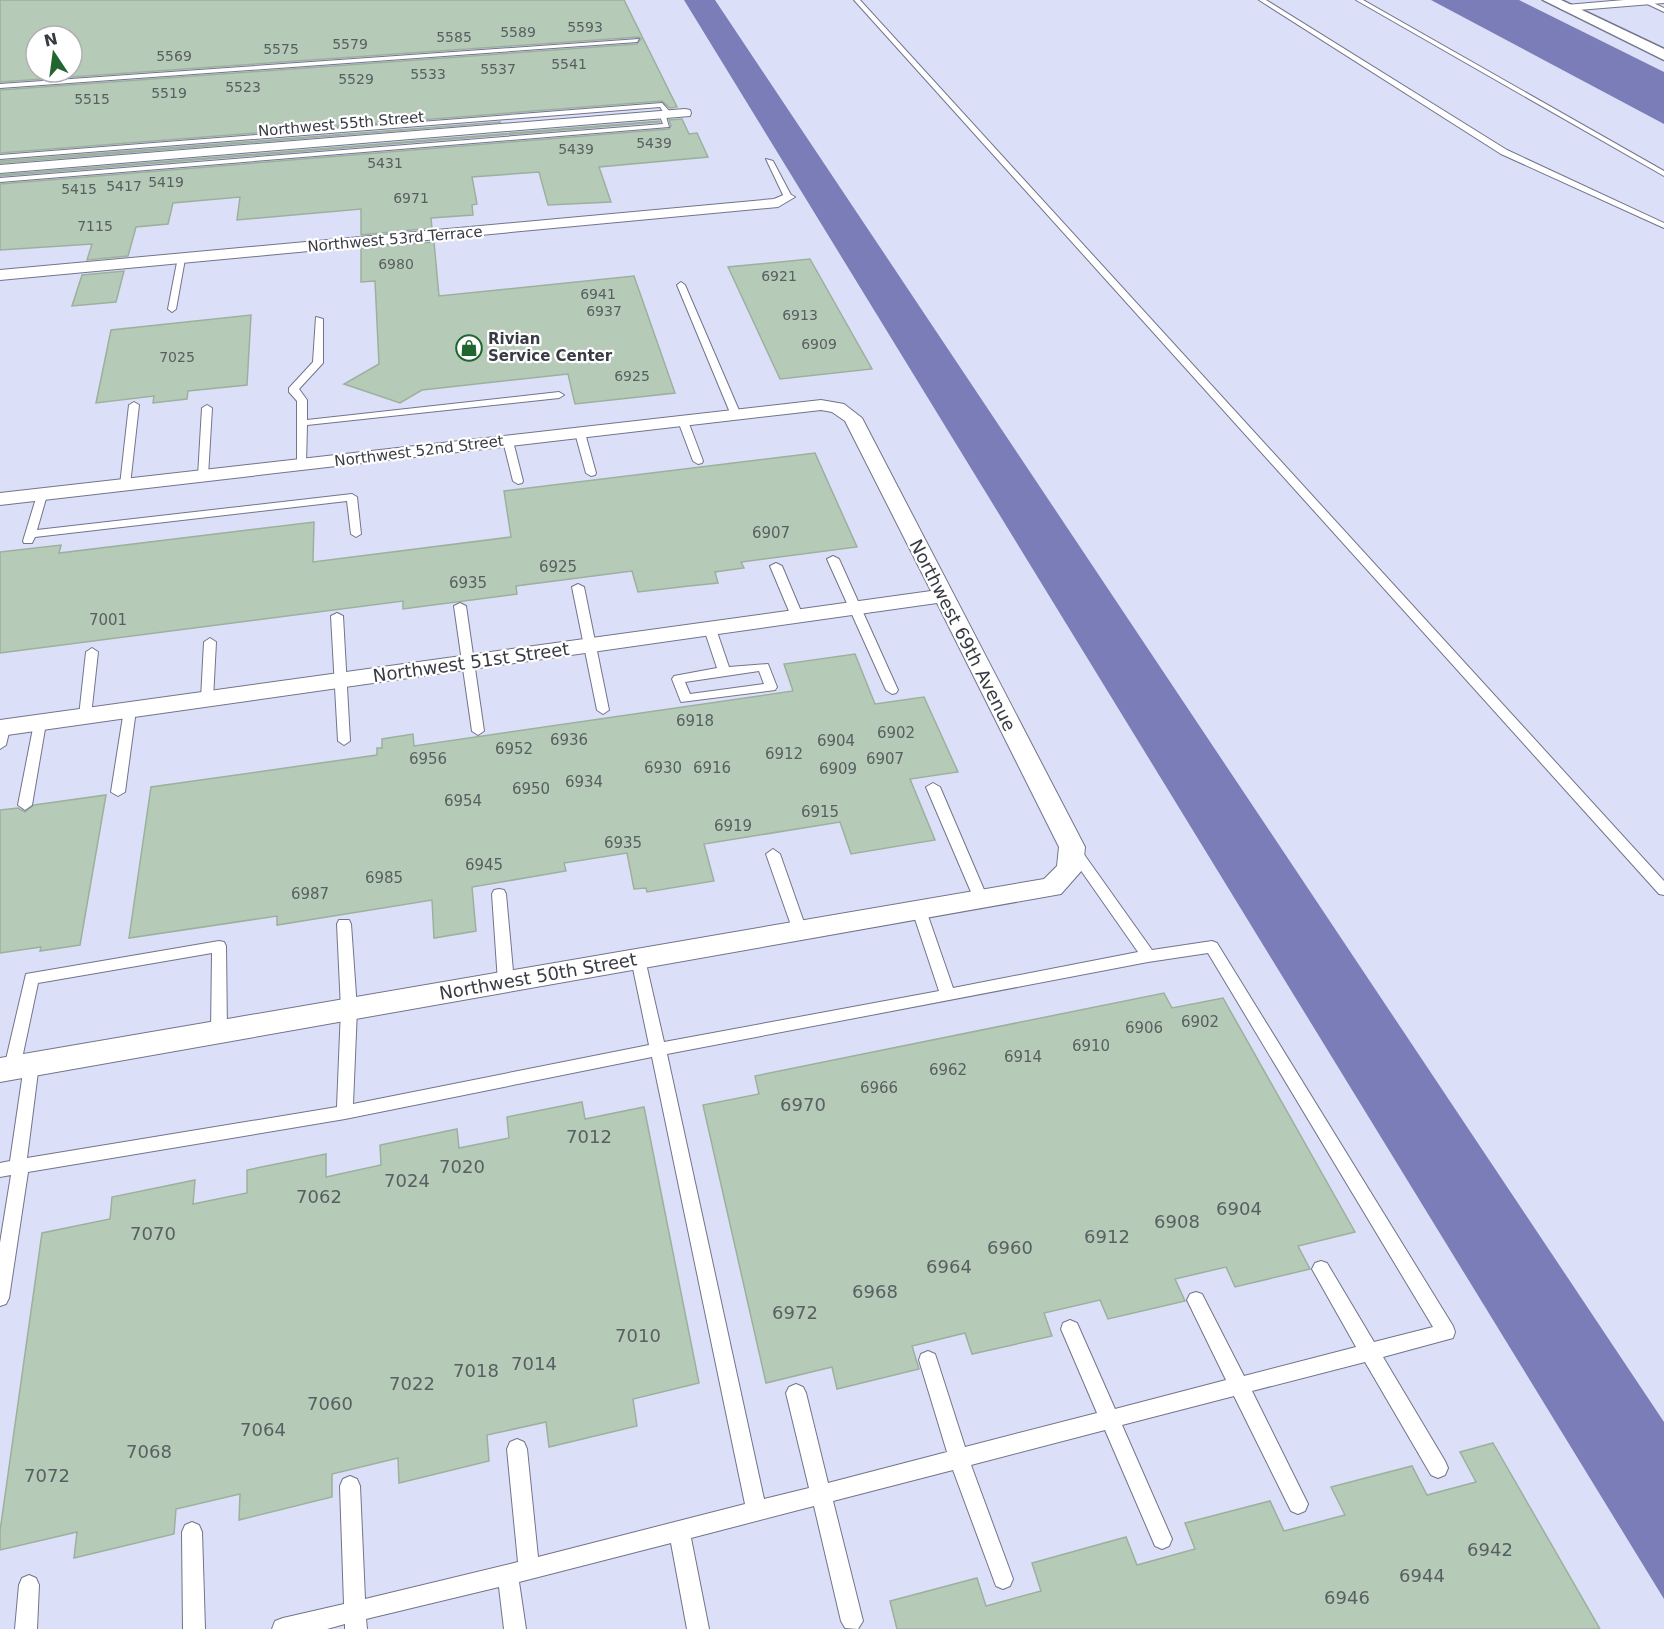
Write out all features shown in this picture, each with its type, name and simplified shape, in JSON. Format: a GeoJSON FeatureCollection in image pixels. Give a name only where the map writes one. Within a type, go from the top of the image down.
{"type":"FeatureCollection","features":[{"type":"Feature","properties":{"kind":"street"},"geometry":{"type":"LineString","coordinates":[[1550,0],[1664,55]]}},
{"type":"Feature","properties":{"kind":"street"},"geometry":{"type":"LineString","coordinates":[[1566,8],[1664,0]]}},
{"type":"Feature","properties":{"kind":"street","name":"Northwest 55th Street"},"geometry":{"type":"LineString","coordinates":[[0,169],[685,112]]}},
{"type":"Feature","properties":{"kind":"street","name":"Northwest 53rd Terrace"},"geometry":{"type":"LineString","coordinates":[[0,275],[778,203],[788,197]]}},
{"type":"Feature","properties":{"kind":"street","name":"Northwest 52nd Street"},"geometry":{"type":"LineString","coordinates":[[0,499],[821,405],[838,408]]}},
{"type":"Feature","properties":{"kind":"street","name":"Northwest 69th Avenue"},"geometry":{"type":"LineString","coordinates":[[838,408],[853,418],[1071,858]]}},
{"type":"Feature","properties":{"kind":"street","name":"Northwest 51st Street"},"geometry":{"type":"LineString","coordinates":[[1,734],[40,723],[85,716],[942,596]]}},
{"type":"Feature","properties":{"kind":"street","name":"Northwest 50th Street"},"geometry":{"type":"LineString","coordinates":[[14,1067],[1052,887],[1071,858]]}},
{"type":"Feature","properties":{"kind":"lane"},"geometry":{"type":"LineString","coordinates":[[857,0],[1664,890]]}},
{"type":"Feature","properties":{"kind":"lane"},"geometry":{"type":"LineString","coordinates":[[1262,0],[1504,152],[1664,226]]}},
{"type":"Feature","properties":{"kind":"lane"},"geometry":{"type":"LineString","coordinates":[[1359,0],[1664,174]]}},
{"type":"Feature","properties":{"kind":"lane"},"geometry":{"type":"LineString","coordinates":[[1643,1],[1664,10]]}},
{"type":"Feature","properties":{"kind":"lane"},"geometry":{"type":"LineString","coordinates":[[0,86],[635,36],[347,53]]}},
{"type":"Feature","properties":{"kind":"lane"},"geometry":{"type":"LineString","coordinates":[[463,61],[570,53]]}},
{"type":"Feature","properties":{"kind":"lane"},"geometry":{"type":"LineString","coordinates":[[416,64],[427,64]]}},
{"type":"Feature","properties":{"kind":"lane"},"geometry":{"type":"LineString","coordinates":[[0,157],[662,105],[668,126],[0,180]]}},
{"type":"Feature","properties":{"kind":"lane"},"geometry":{"type":"LineString","coordinates":[[769,161],[788,197]]}},
{"type":"Feature","properties":{"kind":"lane"},"geometry":{"type":"LineString","coordinates":[[172,309],[181,259]]}},
{"type":"Feature","properties":{"kind":"lane"},"geometry":{"type":"LineString","coordinates":[[681,285],[736,415]]}},
{"type":"Feature","properties":{"kind":"lane"},"geometry":{"type":"LineString","coordinates":[[301,465],[302,400],[294,392],[294,388],[318,363],[319,319]]}},
{"type":"Feature","properties":{"kind":"lane"},"geometry":{"type":"LineString","coordinates":[[302,423],[559,395]]}},
{"type":"Feature","properties":{"kind":"lane"},"geometry":{"type":"LineString","coordinates":[[125,485],[134,405]]}},
{"type":"Feature","properties":{"kind":"lane"},"geometry":{"type":"LineString","coordinates":[[203,476],[207,408]]}},
{"type":"Feature","properties":{"kind":"lane"},"geometry":{"type":"LineString","coordinates":[[683,421],[698,460]]}},
{"type":"Feature","properties":{"kind":"lane"},"geometry":{"type":"LineString","coordinates":[[580,433],[591,473]]}},
{"type":"Feature","properties":{"kind":"lane"},"geometry":{"type":"LineString","coordinates":[[508,441],[518,481]]}},
{"type":"Feature","properties":{"kind":"lane"},"geometry":{"type":"LineString","coordinates":[[42,495],[29,537],[352,497],[356,534]]}},
{"type":"Feature","properties":{"kind":"lane"},"geometry":{"type":"LineString","coordinates":[[833,559],[892,690]]}},
{"type":"Feature","properties":{"kind":"lane"},"geometry":{"type":"LineString","coordinates":[[776,566],[797,616]]}},
{"type":"Feature","properties":{"kind":"lane"},"geometry":{"type":"LineString","coordinates":[[578,587],[603,710]]}},
{"type":"Feature","properties":{"kind":"lane"},"geometry":{"type":"LineString","coordinates":[[460,606],[478,731]]}},
{"type":"Feature","properties":{"kind":"lane"},"geometry":{"type":"LineString","coordinates":[[338,616],[344,741]]}},
{"type":"Feature","properties":{"kind":"lane"},"geometry":{"type":"LineString","coordinates":[[710,628],[724,671]]}},
{"type":"Feature","properties":{"kind":"lane"},"geometry":{"type":"LineString","coordinates":[[207,699],[210,642]]}},
{"type":"Feature","properties":{"kind":"lane"},"geometry":{"type":"LineString","coordinates":[[85,716],[92,652]]}},
{"type":"Feature","properties":{"kind":"lane"},"geometry":{"type":"LineString","coordinates":[[764,666],[771,687],[685,699],[678,680],[724,671],[764,666]]}},
{"type":"Feature","properties":{"kind":"lane"},"geometry":{"type":"LineString","coordinates":[[118,792],[130,710]]}},
{"type":"Feature","properties":{"kind":"lane"},"geometry":{"type":"LineString","coordinates":[[25,805],[40,723]]}},
{"type":"Feature","properties":{"kind":"lane"},"geometry":{"type":"LineString","coordinates":[[933,787],[981,899]]}},
{"type":"Feature","properties":{"kind":"lane"},"geometry":{"type":"LineString","coordinates":[[773,854],[800,931]]}},
{"type":"Feature","properties":{"kind":"lane"},"geometry":{"type":"LineString","coordinates":[[1071,858],[1148,956]]}},
{"type":"Feature","properties":{"kind":"lane"},"geometry":{"type":"LineString","coordinates":[[499,894],[506,982]]}},
{"type":"Feature","properties":{"kind":"lane"},"geometry":{"type":"LineString","coordinates":[[919,910],[948,995]]}},
{"type":"Feature","properties":{"kind":"lane"},"geometry":{"type":"LineString","coordinates":[[344,924],[349,1009],[345,1112]]}},
{"type":"Feature","properties":{"kind":"lane"},"geometry":{"type":"LineString","coordinates":[[0,1298],[20,1167],[14,1067],[31,978],[219,946],[219,1032]]}},
{"type":"Feature","properties":{"kind":"lane"},"geometry":{"type":"LineString","coordinates":[[0,1170],[345,1112],[658,1049],[1148,956],[1212,947],[1446,1332],[508,1574],[355,1620],[283,1629]]}},
{"type":"Feature","properties":{"kind":"lane"},"geometry":{"type":"LineString","coordinates":[[638,959],[757,1511]]}},
{"type":"Feature","properties":{"kind":"lane"},"geometry":{"type":"LineString","coordinates":[[1321,1269],[1438,1468]]}},
{"type":"Feature","properties":{"kind":"lane"},"geometry":{"type":"LineString","coordinates":[[1196,1300],[1298,1504]]}},
{"type":"Feature","properties":{"kind":"lane"},"geometry":{"type":"LineString","coordinates":[[1070,1329],[1162,1539]]}},
{"type":"Feature","properties":{"kind":"lane"},"geometry":{"type":"LineString","coordinates":[[928,1360],[959,1458],[1003,1579]]}},
{"type":"Feature","properties":{"kind":"lane"},"geometry":{"type":"LineString","coordinates":[[796,1393],[852,1622]]}},
{"type":"Feature","properties":{"kind":"lane"},"geometry":{"type":"LineString","coordinates":[[517,1449],[529,1569]]}},
{"type":"Feature","properties":{"kind":"lane"},"geometry":{"type":"LineString","coordinates":[[350,1486],[355,1620]]}},
{"type":"Feature","properties":{"kind":"lane"},"geometry":{"type":"LineString","coordinates":[[679,1531],[698,1629]]}},
{"type":"Feature","properties":{"kind":"lane"},"geometry":{"type":"LineString","coordinates":[[192,1532],[194,1629]]}},
{"type":"Feature","properties":{"kind":"lane"},"geometry":{"type":"LineString","coordinates":[[508,1574],[515,1629]]}},
{"type":"Feature","properties":{"kind":"lane"},"geometry":{"type":"LineString","coordinates":[[26,1629],[29,1585]]}},
{"type":"Feature","properties":{"kind":"water"},"geometry":{"type":"Polygon","coordinates":[[[684,0],[715,0],[1664,1422],[1664,1599],[684,0]]]}},
{"type":"Feature","properties":{"kind":"water"},"geometry":{"type":"Polygon","coordinates":[[[1431,0],[1519,0],[1664,72],[1664,124],[1431,0]]]}},
{"type":"Feature","properties":{"kind":"building"},"geometry":{"type":"Polygon","coordinates":[[[0,0],[624,0],[677,107],[670,108],[662,101],[0,153],[0,90],[637,44],[641,39],[639,37],[84,76],[84,24],[24,24],[24,80],[0,82],[0,0]]]}},
{"type":"Feature","properties":{"kind":"building"},"geometry":{"type":"Polygon","coordinates":[[[682,119],[689,134],[697,133],[708,157],[599,167],[611,202],[548,205],[539,172],[472,177],[477,204],[472,205],[473,215],[431,218],[432,228],[361,235],[361,209],[237,220],[240,197],[173,203],[168,224],[136,227],[128,256],[87,260],[92,244],[0,250],[0,184],[669,129],[671,126],[669,120],[682,119]]]}},
{"type":"Feature","properties":{"kind":"building"},"geometry":{"type":"Polygon","coordinates":[[[501,122],[0,163],[0,161],[501,122]]]}},
{"type":"Feature","properties":{"kind":"building"},"geometry":{"type":"Polygon","coordinates":[[[660,122],[0,176],[0,175],[660,122]]]}},
{"type":"Feature","properties":{"kind":"building"},"geometry":{"type":"Polygon","coordinates":[[[434,242],[439,296],[634,276],[675,393],[575,404],[568,374],[422,390],[400,403],[344,384],[379,364],[375,281],[361,282],[361,248],[434,242]]]}},
{"type":"Feature","properties":{"kind":"building"},"geometry":{"type":"Polygon","coordinates":[[[810,259],[872,369],[780,379],[728,267],[810,259]]]}},
{"type":"Feature","properties":{"kind":"building"},"geometry":{"type":"Polygon","coordinates":[[[124,271],[116,302],[72,306],[82,275],[124,271]]]}},
{"type":"Feature","properties":{"kind":"building"},"geometry":{"type":"Polygon","coordinates":[[[251,315],[247,385],[188,391],[187,399],[153,403],[154,396],[96,403],[111,330],[251,315]]]}},
{"type":"Feature","properties":{"kind":"building"},"geometry":{"type":"Polygon","coordinates":[[[815,453],[857,547],[741,562],[744,568],[715,572],[718,583],[638,592],[632,571],[516,586],[517,594],[403,609],[403,601],[0,653],[0,552],[61,545],[59,553],[314,522],[313,562],[511,537],[504,491],[815,453]]]}},
{"type":"Feature","properties":{"kind":"building"},"geometry":{"type":"Polygon","coordinates":[[[855,654],[875,704],[924,697],[958,772],[910,779],[935,840],[851,854],[840,822],[704,844],[714,881],[647,892],[646,888],[634,889],[627,853],[564,863],[566,871],[472,887],[476,931],[434,938],[432,900],[277,925],[277,916],[129,938],[151,787],[377,755],[377,748],[382,748],[382,739],[413,734],[414,746],[793,691],[784,664],[855,654]]]}},
{"type":"Feature","properties":{"kind":"building"},"geometry":{"type":"Polygon","coordinates":[[[106,795],[80,945],[40,951],[41,947],[0,953],[0,810],[18,808],[25,812],[34,805],[106,795]]]}},
{"type":"Feature","properties":{"kind":"building"},"geometry":{"type":"Polygon","coordinates":[[[1164,993],[1172,1008],[1223,998],[1355,1232],[1298,1246],[1310,1269],[1235,1287],[1226,1267],[1175,1279],[1185,1301],[1108,1319],[1100,1300],[1044,1313],[1052,1336],[972,1354],[965,1333],[912,1346],[919,1369],[837,1389],[832,1367],[766,1383],[703,1105],[759,1094],[755,1076],[1164,993]]]}},
{"type":"Feature","properties":{"kind":"building"},"geometry":{"type":"Polygon","coordinates":[[[582,1102],[585,1119],[644,1107],[699,1383],[633,1399],[637,1426],[549,1447],[546,1422],[487,1435],[489,1461],[399,1483],[398,1458],[332,1474],[332,1497],[239,1520],[240,1494],[176,1509],[174,1534],[74,1558],[77,1532],[0,1550],[0,1531],[42,1233],[110,1219],[112,1197],[195,1180],[193,1204],[247,1193],[247,1170],[326,1154],[326,1177],[381,1165],[380,1145],[457,1129],[459,1148],[509,1138],[507,1117],[582,1102]]]}},
{"type":"Feature","properties":{"kind":"building"},"geometry":{"type":"Polygon","coordinates":[[[1493,1443],[1600,1629],[897,1629],[890,1601],[977,1578],[986,1606],[1041,1591],[1032,1563],[1126,1537],[1137,1565],[1195,1549],[1185,1523],[1270,1501],[1284,1531],[1345,1515],[1331,1487],[1412,1466],[1427,1495],[1476,1482],[1460,1452],[1493,1443]]]}},
{"type":"Feature","properties":{"kind":"place","name":"Rivian Service Center"},"geometry":{"type":"Point","coordinates":[469,348]}}]}
